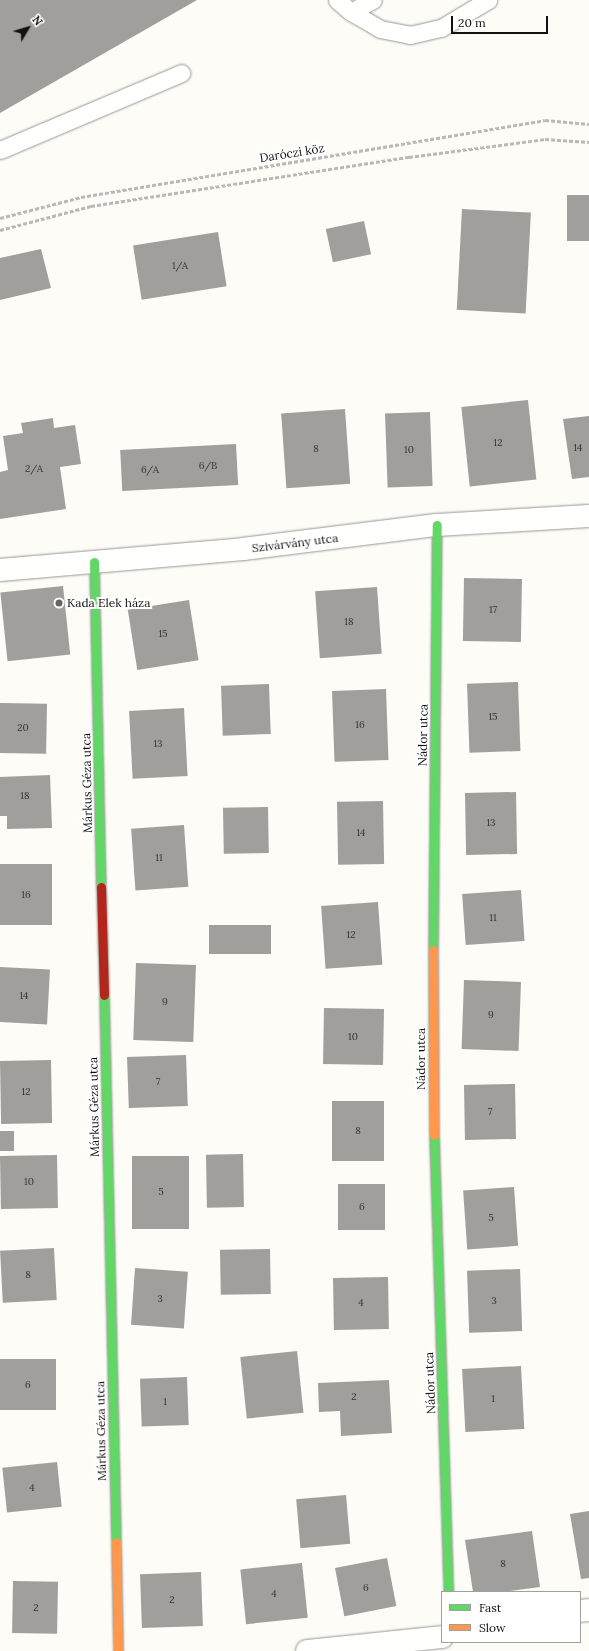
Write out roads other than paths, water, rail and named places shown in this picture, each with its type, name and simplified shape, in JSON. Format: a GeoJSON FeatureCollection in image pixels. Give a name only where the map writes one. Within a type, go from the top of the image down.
{"type":"FeatureCollection","features":[{"type":"Feature","properties":{"kind":"street","name":"Szivárvány utca"},"geometry":{"type":"LineString","coordinates":[[0,570],[243,549],[437,525],[589,516]]}},
{"type":"Feature","properties":{"kind":"street","name":"Nádor utca"},"geometry":{"type":"LineString","coordinates":[[437,525],[432,1069],[448,1591]]}},
{"type":"Feature","properties":{"kind":"street","name":"Márkus Géza utca"},"geometry":{"type":"LineString","coordinates":[[94,562],[118,1651]]}},
{"type":"Feature","properties":{"kind":"street"},"geometry":{"type":"LineString","coordinates":[[307,1651],[441,1637]]}},
{"type":"Feature","properties":{"kind":"lane"},"geometry":{"type":"LineString","coordinates":[[337,0],[351,12],[380,29],[410,35],[441,28],[488,0]]}},
{"type":"Feature","properties":{"kind":"lane"},"geometry":{"type":"LineString","coordinates":[[351,12],[373,0]]}},
{"type":"Feature","properties":{"kind":"lane"},"geometry":{"type":"LineString","coordinates":[[0,150],[181,73]]}},
{"type":"Feature","properties":{"kind":"place","name":"Kada Elek háza"},"geometry":{"type":"Point","coordinates":[59,603]}}]}
